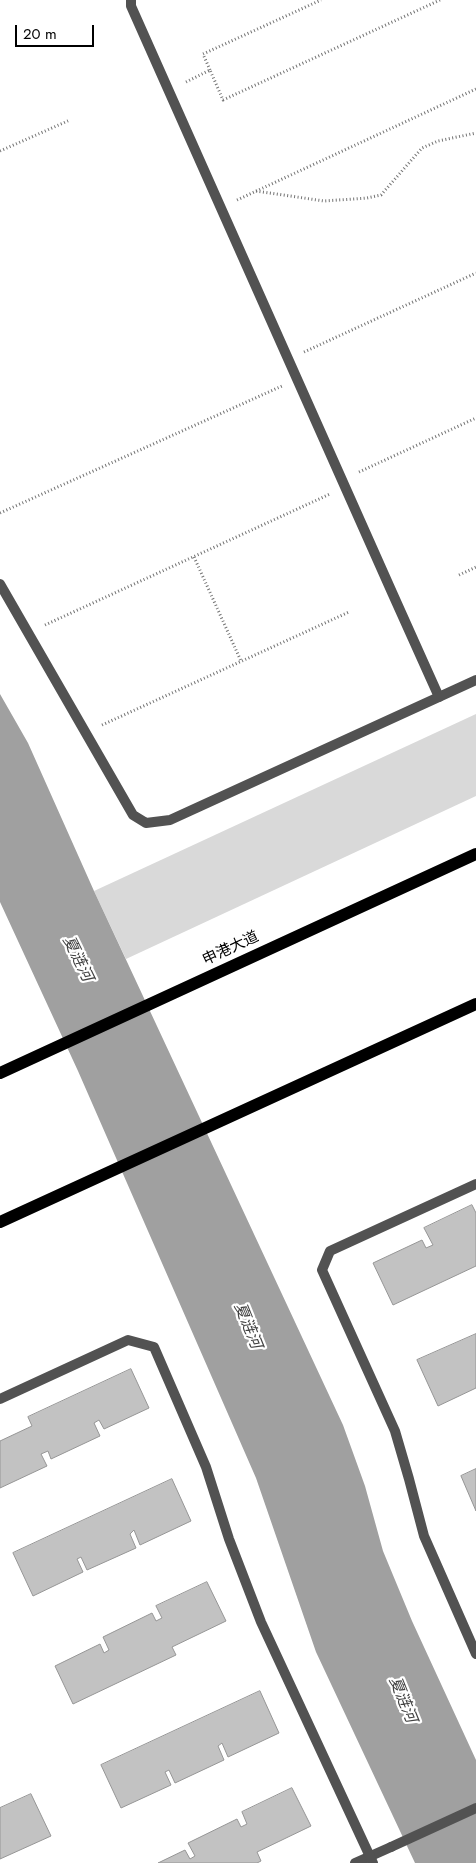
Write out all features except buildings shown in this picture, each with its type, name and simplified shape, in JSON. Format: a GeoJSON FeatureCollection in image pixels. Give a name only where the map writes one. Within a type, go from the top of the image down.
{"type":"FeatureCollection","features":[{"type":"Feature","properties":{"kind":"main road","name":"申港大道"},"geometry":{"type":"LineString","coordinates":[[0,1073],[476,854]]}},
{"type":"Feature","properties":{"kind":"main road"},"geometry":{"type":"LineString","coordinates":[[0,1222],[476,1004]]}},
{"type":"Feature","properties":{"kind":"street"},"geometry":{"type":"LineString","coordinates":[[131,0],[131,6],[439,697]]}},
{"type":"Feature","properties":{"kind":"street"},"geometry":{"type":"LineString","coordinates":[[0,584],[132,815],[146,823],[170,820],[476,680]]}},
{"type":"Feature","properties":{"kind":"street"},"geometry":{"type":"LineString","coordinates":[[476,1184],[330,1251],[322,1270],[395,1431],[424,1536],[476,1654]]}},
{"type":"Feature","properties":{"kind":"street"},"geometry":{"type":"LineString","coordinates":[[0,1399],[128,1340],[154,1347],[206,1467],[229,1539],[261,1622],[371,1860]]}},
{"type":"Feature","properties":{"kind":"street"},"geometry":{"type":"LineString","coordinates":[[355,1863],[371,1860],[391,1847],[476,1808]]}},
{"type":"Feature","properties":{"kind":"path"},"geometry":{"type":"LineString","coordinates":[[321,0],[203,54],[224,100],[440,0]]}},
{"type":"Feature","properties":{"kind":"path"},"geometry":{"type":"LineString","coordinates":[[169,90],[210,70]]}},
{"type":"Feature","properties":{"kind":"path"},"geometry":{"type":"LineString","coordinates":[[222,207],[476,89]]}},
{"type":"Feature","properties":{"kind":"path"},"geometry":{"type":"LineString","coordinates":[[0,151],[70,120]]}},
{"type":"Feature","properties":{"kind":"path"},"geometry":{"type":"LineString","coordinates":[[255,191],[324,201],[367,198],[381,194],[394,182],[405,165],[422,148],[438,140],[476,133]]}},
{"type":"Feature","properties":{"kind":"path"},"geometry":{"type":"LineString","coordinates":[[288,360],[476,273]]}},
{"type":"Feature","properties":{"kind":"path"},"geometry":{"type":"LineString","coordinates":[[0,513],[296,379]]}},
{"type":"Feature","properties":{"kind":"path"},"geometry":{"type":"LineString","coordinates":[[27,632],[329,495],[362,470],[476,418]]}},
{"type":"Feature","properties":{"kind":"path"},"geometry":{"type":"LineString","coordinates":[[194,556],[241,661]]}},
{"type":"Feature","properties":{"kind":"path"},"geometry":{"type":"LineString","coordinates":[[459,575],[476,567]]}},
{"type":"Feature","properties":{"kind":"path"},"geometry":{"type":"LineString","coordinates":[[85,732],[349,612]]}},
{"type":"Feature","properties":{"kind":"shaded area"},"geometry":{"type":"Polygon","coordinates":[[[476,714],[476,796],[126,959],[94,891],[476,714]]]}},
{"type":"Feature","properties":{"kind":"water","name":"夏涟河"},"geometry":{"type":"Polygon","coordinates":[[[0,694],[28,743],[94,891],[343,1425],[365,1486],[383,1551],[412,1621],[476,1760],[476,1863],[415,1863],[316,1652],[256,1478],[78,1071],[0,902],[0,694]]]}}]}
